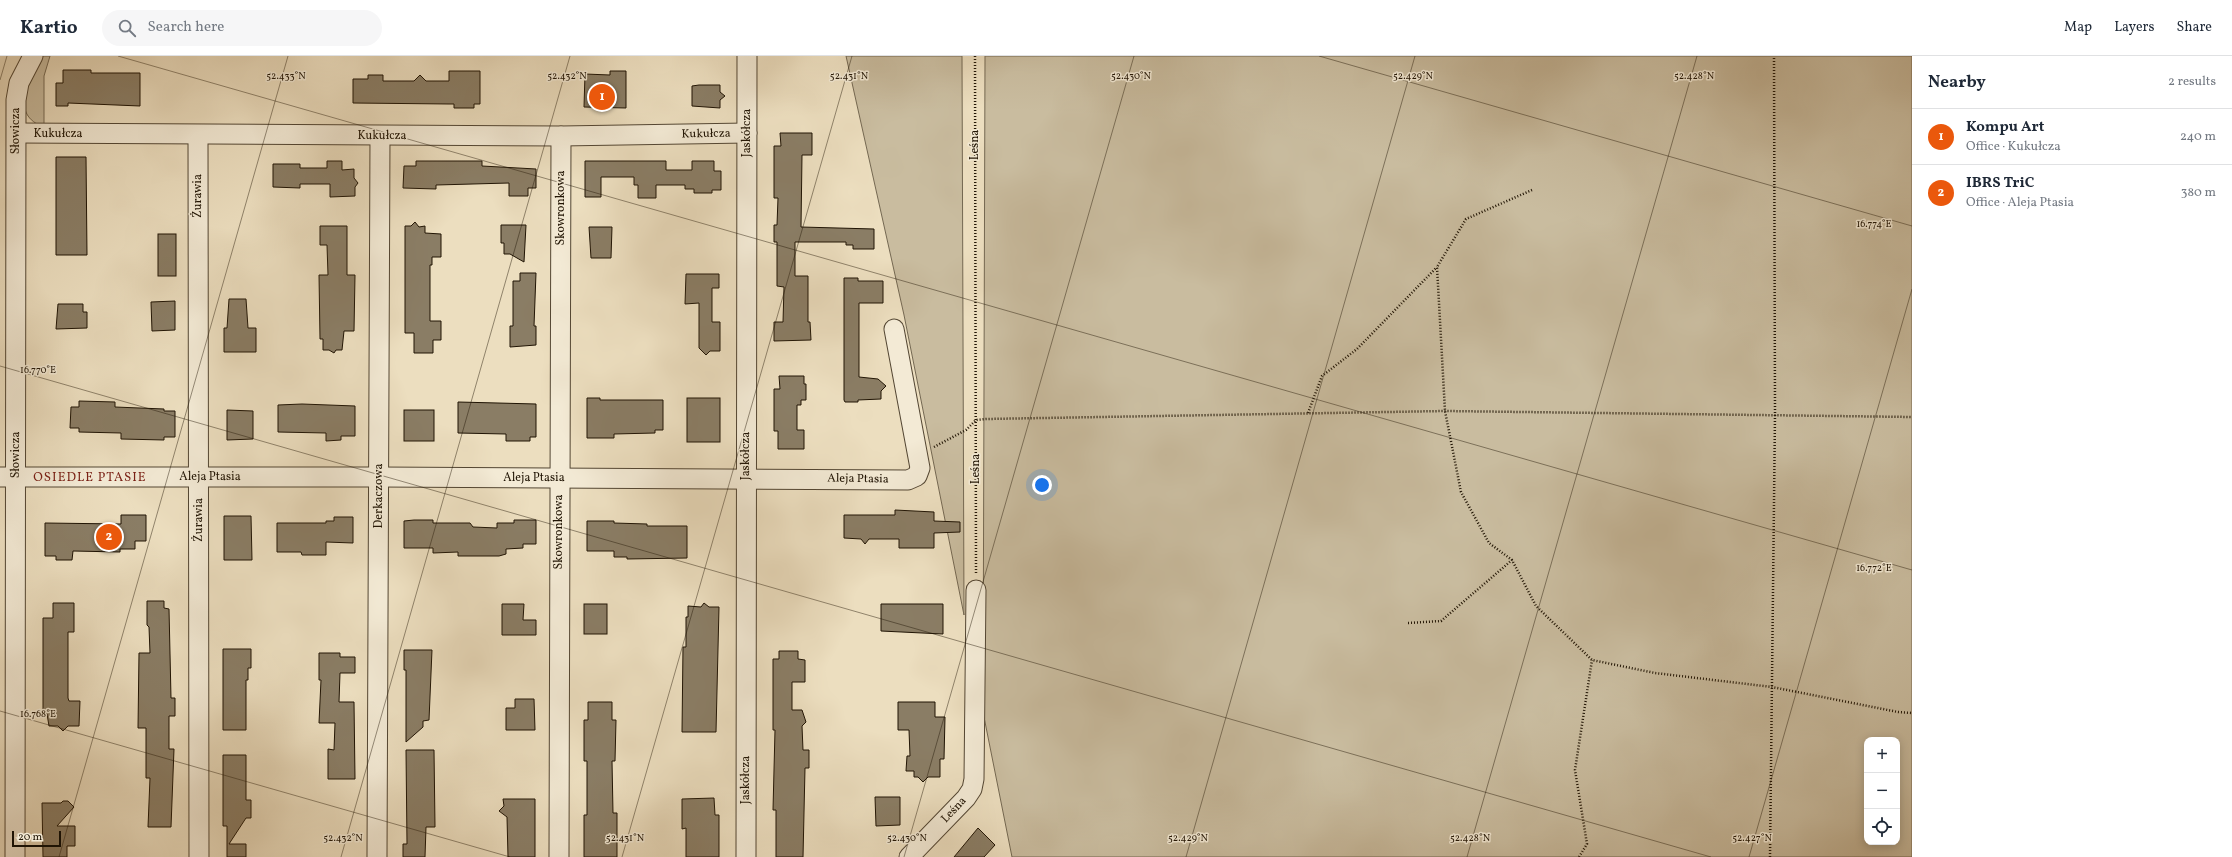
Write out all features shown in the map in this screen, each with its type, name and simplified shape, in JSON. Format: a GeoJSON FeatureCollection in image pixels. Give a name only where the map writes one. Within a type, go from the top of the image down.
{"type":"FeatureCollection","features":[{"type":"Feature","properties":{"kind":"street","name":"Słowicza"},"geometry":{"type":"LineString","coordinates":[[15,857],[7,701],[8,477],[17,133],[16,100],[19,83],[33,56]]}},
{"type":"Feature","properties":{"kind":"street","name":"Jaskółcza"},"geometry":{"type":"LineString","coordinates":[[746,857],[747,56]]}},
{"type":"Feature","properties":{"kind":"street","name":"Kukułcza"},"geometry":{"type":"LineString","coordinates":[[17,133],[380,136],[561,136],[747,133]]}},
{"type":"Feature","properties":{"kind":"street","name":"Żurawia"},"geometry":{"type":"LineString","coordinates":[[198,135],[199,857]]}},
{"type":"Feature","properties":{"kind":"street","name":"Derkaczowa"},"geometry":{"type":"LineString","coordinates":[[378,857],[380,136]]}},
{"type":"Feature","properties":{"kind":"street","name":"Skowronkowa"},"geometry":{"type":"LineString","coordinates":[[559,857],[561,136]]}},
{"type":"Feature","properties":{"kind":"street","name":"Aleja Ptasia"},"geometry":{"type":"LineString","coordinates":[[8,477],[746,478],[908,480],[917,476],[920,472],[894,329]]}},
{"type":"Feature","properties":{"kind":"street","name":"Leśna"},"geometry":{"type":"LineString","coordinates":[[909,857],[966,798],[972,789],[974,779],[976,590]]}},
{"type":"Feature","properties":{"kind":"path","name":"Leśna"},"geometry":{"type":"LineString","coordinates":[[975,56],[976,590]]}},
{"type":"Feature","properties":{"kind":"path"},"geometry":{"type":"LineString","coordinates":[[1770,857],[1775,414],[1774,56]]}},
{"type":"Feature","properties":{"kind":"path"},"geometry":{"type":"LineString","coordinates":[[1308,413],[1322,376],[1357,349],[1437,267],[1466,218],[1532,190]]}},
{"type":"Feature","properties":{"kind":"path"},"geometry":{"type":"LineString","coordinates":[[1437,267],[1445,411],[1461,492],[1489,543],[1512,560],[1536,606],[1592,660],[1655,673],[1772,687],[1898,712],[1912,713]]}},
{"type":"Feature","properties":{"kind":"path"},"geometry":{"type":"LineString","coordinates":[[918,456],[966,430],[976,420],[1445,411],[1775,414],[1912,417]]}},
{"type":"Feature","properties":{"kind":"path"},"geometry":{"type":"LineString","coordinates":[[1408,623],[1441,621],[1512,560]]}},
{"type":"Feature","properties":{"kind":"path"},"geometry":{"type":"LineString","coordinates":[[1579,857],[1587,844],[1575,770],[1592,660]]}},
{"type":"Feature","properties":{"kind":"shaded area"},"geometry":{"type":"Polygon","coordinates":[[[40,56],[50,56],[44,76],[44,127],[33,121],[27,114],[24,105],[24,96],[27,85],[40,56]]]}},
{"type":"Feature","properties":{"kind":"shaded area"},"geometry":{"type":"Polygon","coordinates":[[[846,56],[962,56],[964,615],[904,315],[846,56]]]}},
{"type":"Feature","properties":{"kind":"shaded area"},"geometry":{"type":"Polygon","coordinates":[[[985,56],[1912,56],[1912,857],[1012,857],[983,712],[985,56]]]}},
{"type":"Feature","properties":{"kind":"building"},"geometry":{"type":"Polygon","coordinates":[[[63,70],[91,70],[91,73],[140,73],[140,106],[68,103],[68,106],[56,106],[56,83],[63,83],[63,70]]]}},
{"type":"Feature","properties":{"kind":"building"},"geometry":{"type":"Polygon","coordinates":[[[449,71],[480,71],[480,104],[474,104],[474,108],[454,108],[454,104],[353,103],[353,79],[368,79],[368,75],[383,75],[383,81],[414,81],[420,75],[426,81],[449,81],[449,71]]]}},
{"type":"Feature","properties":{"kind":"building"},"geometry":{"type":"Polygon","coordinates":[[[610,71],[626,71],[626,108],[584,107],[585,74],[610,75],[610,71]]]}},
{"type":"Feature","properties":{"kind":"building"},"geometry":{"type":"Polygon","coordinates":[[[720,85],[720,92],[725,96],[720,100],[720,108],[692,106],[692,86],[720,85]]]}},
{"type":"Feature","properties":{"kind":"building"},"geometry":{"type":"Polygon","coordinates":[[[780,133],[812,133],[812,155],[802,155],[801,227],[874,229],[874,249],[853,249],[853,245],[846,245],[846,242],[795,242],[795,276],[808,276],[808,322],[810,322],[811,340],[774,341],[774,322],[783,322],[784,287],[777,286],[777,242],[774,242],[774,225],[777,225],[778,198],[774,198],[774,146],[781,146],[780,133]]]}},
{"type":"Feature","properties":{"kind":"building"},"geometry":{"type":"Polygon","coordinates":[[[56,157],[86,157],[87,255],[56,255],[56,157]]]}},
{"type":"Feature","properties":{"kind":"building"},"geometry":{"type":"Polygon","coordinates":[[[327,161],[342,161],[342,170],[354,169],[354,178],[358,183],[355,187],[355,196],[330,197],[330,184],[300,184],[300,188],[273,187],[273,164],[300,164],[300,168],[327,168],[327,161]]]}},
{"type":"Feature","properties":{"kind":"building"},"geometry":{"type":"Polygon","coordinates":[[[416,161],[482,161],[482,166],[536,169],[536,188],[528,188],[528,196],[509,196],[509,183],[436,185],[436,189],[403,188],[404,166],[416,166],[416,161]]]}},
{"type":"Feature","properties":{"kind":"building"},"geometry":{"type":"Polygon","coordinates":[[[585,161],[666,161],[666,170],[692,170],[692,161],[714,161],[714,171],[721,171],[721,190],[712,190],[712,193],[694,193],[694,189],[685,189],[685,185],[656,185],[656,198],[638,198],[638,185],[634,185],[634,177],[601,177],[601,197],[585,197],[585,161]]]}},
{"type":"Feature","properties":{"kind":"building"},"geometry":{"type":"Polygon","coordinates":[[[415,222],[419,227],[425,226],[425,233],[441,234],[441,257],[432,257],[432,265],[430,265],[430,321],[441,321],[441,340],[433,340],[433,353],[414,353],[414,333],[405,333],[405,226],[411,226],[415,222]]]}},
{"type":"Feature","properties":{"kind":"building"},"geometry":{"type":"Polygon","coordinates":[[[501,225],[526,225],[524,262],[510,254],[504,254],[504,243],[501,243],[501,225]]]}},
{"type":"Feature","properties":{"kind":"building"},"geometry":{"type":"Polygon","coordinates":[[[320,226],[347,226],[347,275],[355,275],[354,331],[344,331],[342,350],[336,350],[334,353],[329,350],[323,350],[323,339],[320,339],[319,275],[328,275],[327,245],[320,245],[320,226]]]}},
{"type":"Feature","properties":{"kind":"building"},"geometry":{"type":"Polygon","coordinates":[[[589,227],[612,227],[611,258],[591,258],[589,227]]]}},
{"type":"Feature","properties":{"kind":"building"},"geometry":{"type":"Polygon","coordinates":[[[158,234],[176,234],[176,276],[158,276],[158,234]]]}},
{"type":"Feature","properties":{"kind":"building"},"geometry":{"type":"Polygon","coordinates":[[[520,273],[536,273],[534,326],[536,326],[536,345],[510,347],[510,326],[513,326],[513,281],[520,281],[520,273]]]}},
{"type":"Feature","properties":{"kind":"building"},"geometry":{"type":"Polygon","coordinates":[[[686,274],[719,274],[719,288],[712,288],[712,322],[720,322],[720,351],[710,351],[706,355],[699,348],[699,303],[685,304],[686,274]]]}},
{"type":"Feature","properties":{"kind":"building"},"geometry":{"type":"Polygon","coordinates":[[[844,278],[858,278],[858,281],[883,281],[883,303],[859,303],[859,377],[878,379],[886,386],[881,391],[881,399],[858,400],[858,402],[845,402],[844,400],[844,278]]]}},
{"type":"Feature","properties":{"kind":"building"},"geometry":{"type":"Polygon","coordinates":[[[229,299],[246,299],[248,328],[256,328],[256,352],[224,352],[224,328],[227,328],[229,299]]]}},
{"type":"Feature","properties":{"kind":"building"},"geometry":{"type":"Polygon","coordinates":[[[175,301],[175,330],[152,331],[151,302],[175,301]]]}},
{"type":"Feature","properties":{"kind":"building"},"geometry":{"type":"Polygon","coordinates":[[[58,304],[83,304],[83,312],[87,312],[87,328],[56,329],[58,304]]]}},
{"type":"Feature","properties":{"kind":"building"},"geometry":{"type":"Polygon","coordinates":[[[779,376],[804,376],[804,384],[806,384],[806,400],[801,400],[801,405],[797,405],[797,430],[804,430],[804,449],[778,449],[778,431],[774,431],[774,389],[780,389],[779,376]]]}},
{"type":"Feature","properties":{"kind":"building"},"geometry":{"type":"Polygon","coordinates":[[[587,398],[600,398],[600,400],[663,400],[663,430],[655,430],[655,433],[614,434],[614,438],[587,438],[587,398]]]}},
{"type":"Feature","properties":{"kind":"building"},"geometry":{"type":"Polygon","coordinates":[[[687,398],[720,398],[720,442],[687,442],[687,398]]]}},
{"type":"Feature","properties":{"kind":"building"},"geometry":{"type":"Polygon","coordinates":[[[79,401],[115,402],[115,407],[164,409],[164,411],[175,411],[175,437],[164,437],[164,440],[121,439],[121,433],[79,432],[79,428],[70,428],[71,407],[79,407],[79,401]]]}},
{"type":"Feature","properties":{"kind":"building"},"geometry":{"type":"Polygon","coordinates":[[[458,402],[536,404],[536,437],[530,437],[530,441],[506,441],[506,434],[458,433],[458,402]]]}},
{"type":"Feature","properties":{"kind":"building"},"geometry":{"type":"Polygon","coordinates":[[[302,404],[355,406],[355,436],[341,436],[341,440],[326,441],[326,433],[278,432],[278,405],[302,404]]]}},
{"type":"Feature","properties":{"kind":"building"},"geometry":{"type":"Polygon","coordinates":[[[227,410],[253,411],[253,439],[227,440],[227,410]]]}},
{"type":"Feature","properties":{"kind":"building"},"geometry":{"type":"Polygon","coordinates":[[[404,410],[434,410],[434,441],[404,441],[404,410]]]}},
{"type":"Feature","properties":{"kind":"building"},"geometry":{"type":"Polygon","coordinates":[[[895,510],[934,512],[934,521],[960,522],[960,532],[934,533],[934,548],[899,548],[899,539],[869,539],[865,544],[861,539],[844,538],[844,515],[895,515],[895,510]]]}},
{"type":"Feature","properties":{"kind":"building"},"geometry":{"type":"Polygon","coordinates":[[[121,515],[146,515],[146,541],[135,541],[135,549],[120,549],[120,552],[73,551],[72,560],[56,560],[56,556],[45,556],[45,523],[121,524],[121,515]]]}},
{"type":"Feature","properties":{"kind":"building"},"geometry":{"type":"Polygon","coordinates":[[[224,516],[251,516],[252,560],[224,560],[224,516]]]}},
{"type":"Feature","properties":{"kind":"building"},"geometry":{"type":"Polygon","coordinates":[[[334,517],[353,517],[353,543],[326,542],[326,555],[302,555],[301,552],[277,552],[277,523],[326,523],[326,521],[334,521],[334,517]]]}},
{"type":"Feature","properties":{"kind":"building"},"geometry":{"type":"Polygon","coordinates":[[[433,520],[433,523],[470,523],[473,527],[497,528],[497,523],[514,523],[514,520],[536,520],[536,544],[523,544],[523,548],[506,549],[506,554],[499,556],[458,556],[458,552],[433,553],[433,548],[404,548],[404,521],[433,520]]]}},
{"type":"Feature","properties":{"kind":"building"},"geometry":{"type":"Polygon","coordinates":[[[587,521],[614,521],[614,523],[647,524],[647,526],[687,526],[687,558],[627,559],[627,557],[614,557],[614,551],[587,551],[587,521]]]}},
{"type":"Feature","properties":{"kind":"building"},"geometry":{"type":"Polygon","coordinates":[[[147,601],[164,601],[164,608],[169,609],[171,698],[175,698],[175,716],[169,716],[169,749],[174,749],[171,827],[148,827],[150,778],[146,778],[146,728],[138,728],[139,653],[150,653],[149,627],[147,625],[147,601]]]}},
{"type":"Feature","properties":{"kind":"building"},"geometry":{"type":"Polygon","coordinates":[[[53,603],[74,603],[74,632],[68,632],[68,698],[69,701],[80,701],[79,726],[68,726],[63,731],[58,726],[49,726],[47,714],[43,714],[43,618],[53,618],[53,603]]]}},
{"type":"Feature","properties":{"kind":"building"},"geometry":{"type":"Polygon","coordinates":[[[704,603],[709,607],[719,607],[716,732],[682,732],[683,647],[686,647],[686,617],[688,617],[688,606],[701,607],[704,603]]]}},
{"type":"Feature","properties":{"kind":"building"},"geometry":{"type":"Polygon","coordinates":[[[502,604],[524,604],[523,620],[536,620],[536,635],[502,635],[502,604]]]}},
{"type":"Feature","properties":{"kind":"building"},"geometry":{"type":"Polygon","coordinates":[[[584,604],[607,604],[607,634],[584,634],[584,604]]]}},
{"type":"Feature","properties":{"kind":"building"},"geometry":{"type":"Polygon","coordinates":[[[881,604],[943,604],[943,634],[881,631],[881,604]]]}},
{"type":"Feature","properties":{"kind":"building"},"geometry":{"type":"Polygon","coordinates":[[[223,649],[251,649],[251,668],[248,668],[248,680],[246,680],[246,730],[223,730],[223,649]]]}},
{"type":"Feature","properties":{"kind":"building"},"geometry":{"type":"Polygon","coordinates":[[[404,650],[432,650],[429,720],[423,721],[423,727],[406,742],[406,670],[404,670],[404,650]]]}},
{"type":"Feature","properties":{"kind":"building"},"geometry":{"type":"Polygon","coordinates":[[[779,651],[798,651],[798,659],[805,660],[805,682],[792,682],[792,710],[802,710],[806,722],[802,726],[803,750],[809,750],[809,768],[805,768],[803,857],[776,857],[776,810],[773,810],[775,730],[773,730],[773,659],[779,659],[779,651]]]}},
{"type":"Feature","properties":{"kind":"building"},"geometry":{"type":"Polygon","coordinates":[[[319,653],[340,653],[340,657],[355,657],[355,673],[340,673],[339,702],[354,702],[355,779],[328,779],[328,749],[334,750],[335,723],[319,723],[321,680],[319,680],[319,653]]]}},
{"type":"Feature","properties":{"kind":"building"},"geometry":{"type":"Polygon","coordinates":[[[515,699],[534,699],[535,730],[506,730],[506,708],[515,708],[515,699]]]}},
{"type":"Feature","properties":{"kind":"building"},"geometry":{"type":"Polygon","coordinates":[[[588,702],[612,702],[612,720],[616,720],[615,761],[612,761],[613,813],[617,813],[617,857],[584,857],[584,815],[587,815],[587,761],[584,761],[584,720],[588,720],[588,702]]]}},
{"type":"Feature","properties":{"kind":"building"},"geometry":{"type":"Polygon","coordinates":[[[898,702],[935,702],[935,717],[945,717],[944,759],[940,759],[940,777],[928,777],[923,782],[918,777],[914,777],[914,771],[906,771],[907,756],[910,756],[909,730],[898,730],[898,702]]]}},
{"type":"Feature","properties":{"kind":"building"},"geometry":{"type":"Polygon","coordinates":[[[406,750],[434,750],[435,827],[426,827],[425,857],[403,857],[403,844],[407,844],[406,750]]]}},
{"type":"Feature","properties":{"kind":"building"},"geometry":{"type":"Polygon","coordinates":[[[223,755],[246,755],[246,800],[251,800],[251,818],[246,818],[229,844],[246,844],[246,857],[227,857],[227,826],[223,826],[223,755]]]}},
{"type":"Feature","properties":{"kind":"building"},"geometry":{"type":"Polygon","coordinates":[[[875,797],[900,797],[900,825],[876,826],[875,797]]]}},
{"type":"Feature","properties":{"kind":"building"},"geometry":{"type":"Polygon","coordinates":[[[714,798],[715,815],[719,815],[719,857],[686,857],[686,828],[682,829],[682,799],[714,798]]]}},
{"type":"Feature","properties":{"kind":"building"},"geometry":{"type":"Polygon","coordinates":[[[503,799],[535,799],[535,857],[508,857],[507,817],[499,811],[504,806],[503,799]]]}},
{"type":"Feature","properties":{"kind":"building"},"geometry":{"type":"Polygon","coordinates":[[[63,801],[68,801],[74,807],[57,826],[75,826],[75,846],[67,846],[67,857],[43,857],[42,803],[61,803],[63,801]]]}},
{"type":"Feature","properties":{"kind":"building"},"geometry":{"type":"Polygon","coordinates":[[[978,828],[995,845],[984,857],[954,857],[978,828]]]}},
{"type":"Feature","properties":{"kind":"place","name":"Kompu Art"},"geometry":{"type":"Point","coordinates":[602,97]}},
{"type":"Feature","properties":{"kind":"place","name":"IBRS TriC"},"geometry":{"type":"Point","coordinates":[109,537]}},
{"type":"Feature","properties":{"kind":"district","name":"OSIEDLE PTASIE"},"geometry":{"type":"Point","coordinates":[90,478]}}]}
